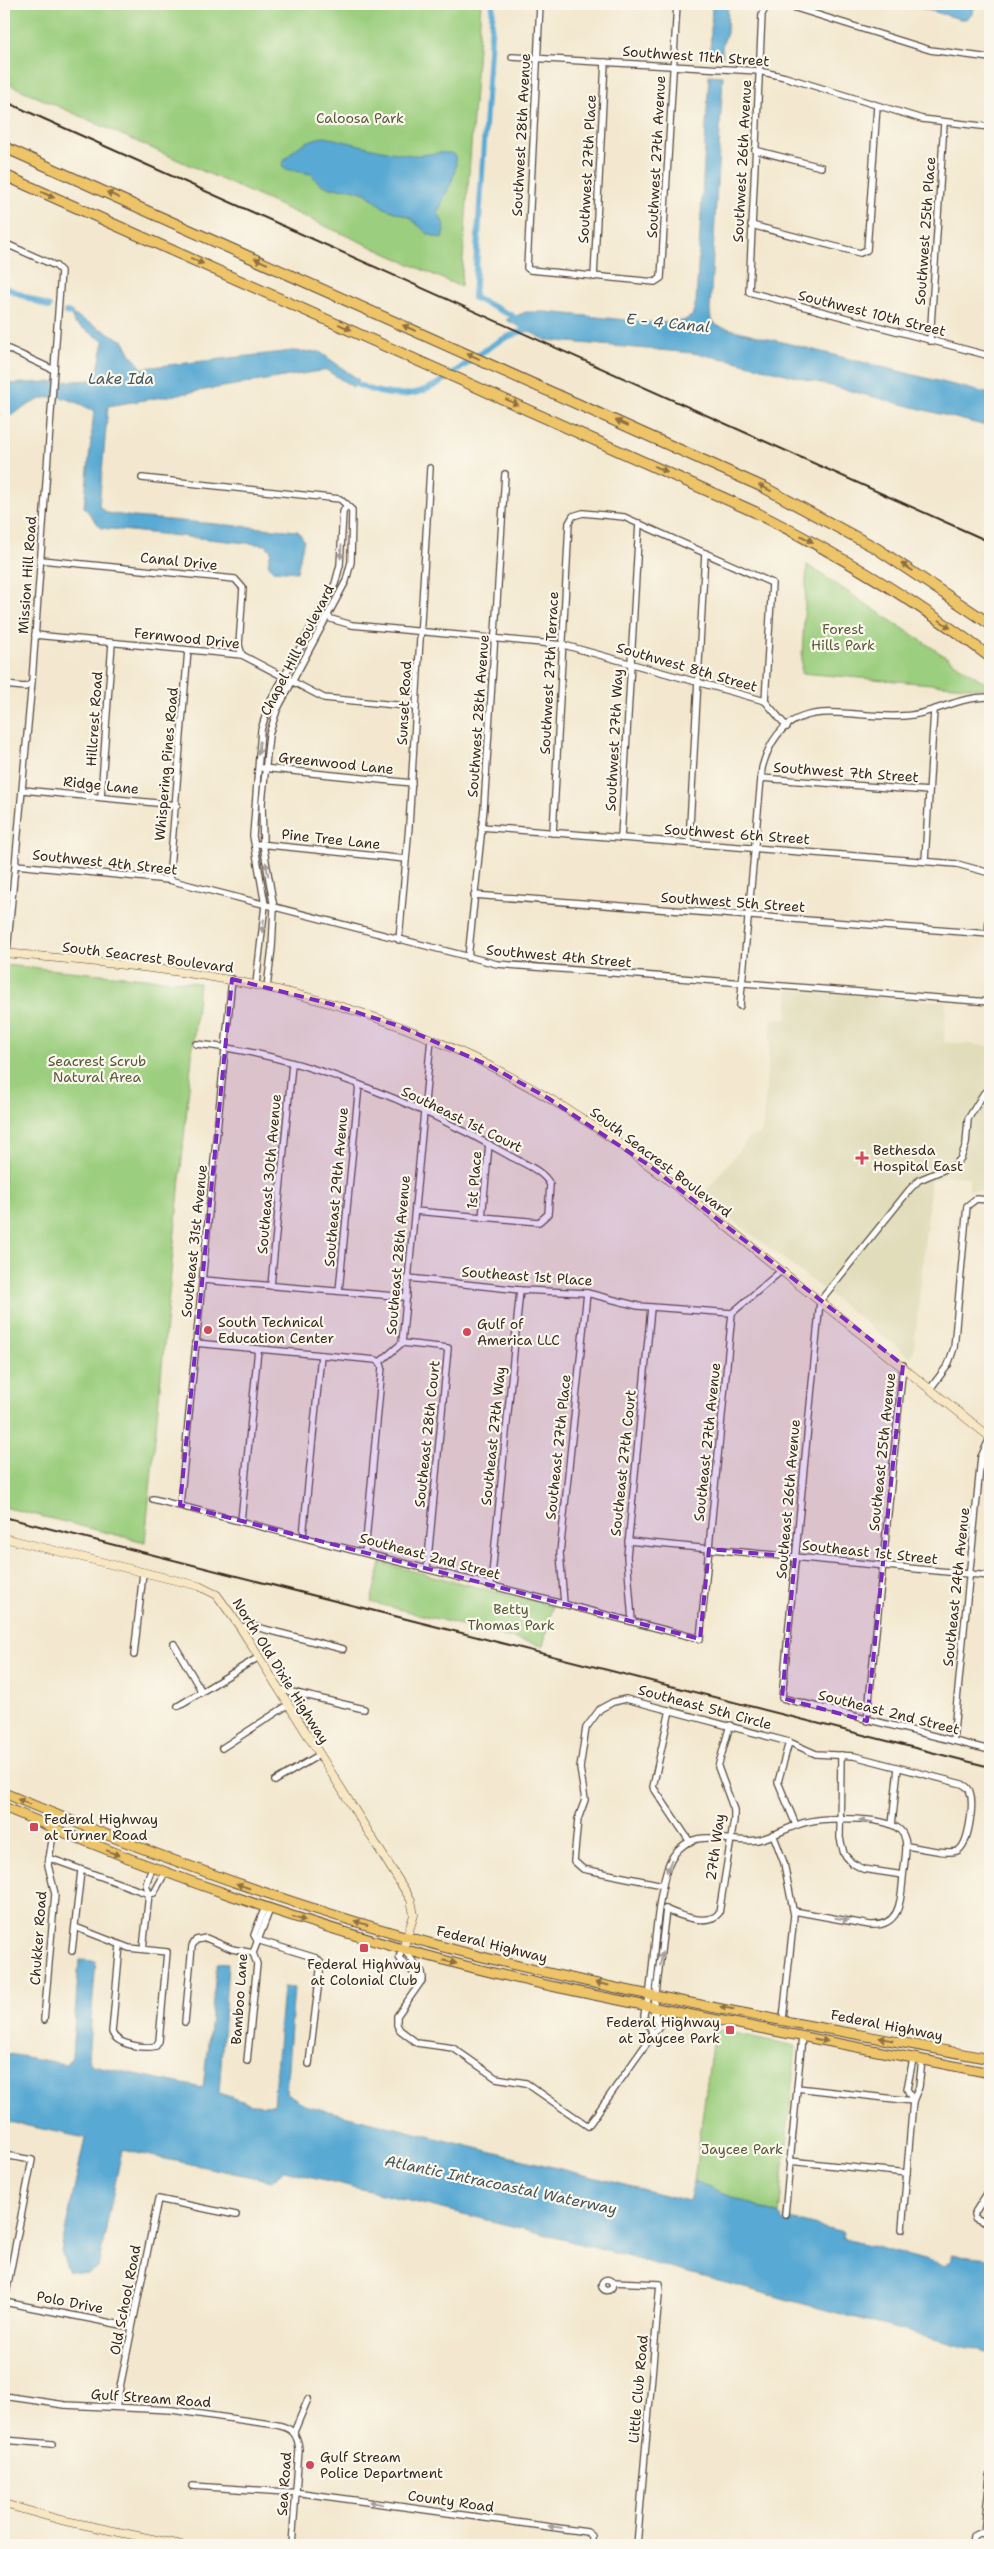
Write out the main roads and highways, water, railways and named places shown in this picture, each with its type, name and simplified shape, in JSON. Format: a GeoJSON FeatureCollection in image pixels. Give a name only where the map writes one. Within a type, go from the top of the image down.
{"type":"FeatureCollection","features":[{"type":"Feature","properties":{"kind":"highway"},"geometry":{"type":"LineString","coordinates":[[4,146],[790,500],[893,559],[990,624]]}},
{"type":"Feature","properties":{"kind":"highway"},"geometry":{"type":"LineString","coordinates":[[4,175],[712,491],[792,531],[900,594],[990,657]]}},
{"type":"Feature","properties":{"kind":"main road","name":"Federal Highway"},"geometry":{"type":"LineString","coordinates":[[6,1794],[132,1846],[262,1892],[406,1937],[560,1975],[990,2060]]}},
{"type":"Feature","properties":{"kind":"main road","name":"Federal Highway"},"geometry":{"type":"LineString","coordinates":[[4,1806],[54,1829],[165,1873],[267,1908],[403,1949],[541,1984],[990,2073]]}},
{"type":"Feature","properties":{"kind":"main road"},"geometry":{"type":"LineString","coordinates":[[236,1898],[250,1898],[262,1892]]}},
{"type":"Feature","properties":{"kind":"main road"},"geometry":{"type":"LineString","coordinates":[[267,1908],[274,1901],[290,1901]]}},
{"type":"Feature","properties":{"kind":"main road"},"geometry":{"type":"LineString","coordinates":[[724,2021],[732,2019],[769,2026],[783,2019]]}},
{"type":"Feature","properties":{"kind":"main road"},"geometry":{"type":"LineString","coordinates":[[780,2032],[794,2026],[832,2034],[845,2031]]}},
{"type":"Feature","properties":{"kind":"main road"},"geometry":{"type":"LineString","coordinates":[[918,2059],[917,2054],[934,2048]]}},
{"type":"Feature","properties":{"kind":"water"},"geometry":{"type":"Polygon","coordinates":[[[712,4],[728,4],[727,33],[722,46],[723,57],[710,55],[712,4]]]}},
{"type":"Feature","properties":{"kind":"water"},"geometry":{"type":"Polygon","coordinates":[[[907,4],[975,4],[973,13],[966,19],[960,19],[907,4]]]}},
{"type":"Feature","properties":{"kind":"water"},"geometry":{"type":"Polygon","coordinates":[[[709,75],[723,76],[711,319],[718,326],[990,394],[990,427],[731,360],[692,353],[546,340],[506,320],[526,312],[547,312],[656,323],[683,321],[692,316],[696,302],[709,75]]]}},
{"type":"Feature","properties":{"kind":"water"},"geometry":{"type":"Polygon","coordinates":[[[325,137],[401,154],[454,154],[456,168],[438,213],[445,226],[442,239],[428,234],[409,217],[384,208],[365,193],[352,189],[330,188],[319,183],[311,174],[285,169],[282,165],[289,154],[306,142],[325,137]]]}},
{"type":"Feature","properties":{"kind":"water","name":"Lake Ida"},"geometry":{"type":"Polygon","coordinates":[[[70,313],[124,341],[130,353],[142,368],[292,351],[320,352],[359,380],[353,387],[326,370],[108,406],[99,506],[107,513],[134,517],[298,531],[304,540],[297,572],[272,570],[268,564],[271,551],[266,545],[101,528],[84,507],[94,411],[79,404],[67,399],[48,397],[30,404],[6,418],[4,446],[4,384],[96,380],[104,341],[74,323],[70,313]]]}},
{"type":"Feature","properties":{"kind":"water","name":"Atlantic Intracoastal Waterway"},"geometry":{"type":"Polygon","coordinates":[[[79,1960],[96,1961],[88,2059],[92,2065],[203,2088],[217,1963],[228,1964],[219,2093],[252,2104],[273,2105],[283,1987],[294,1988],[286,2093],[308,2106],[689,2201],[694,2181],[779,2215],[782,2218],[781,2221],[787,2222],[787,2218],[843,2233],[842,2238],[943,2265],[952,2260],[952,2255],[990,2259],[990,2354],[532,2231],[284,2170],[272,2181],[122,2150],[98,2268],[87,2274],[68,2271],[61,2251],[85,2138],[4,2121],[4,2053],[65,2064],[72,2057],[79,1960]]]}},
{"type":"Feature","properties":{"kind":"waterway"},"geometry":{"type":"LineString","coordinates":[[493,4],[474,298],[511,315],[519,322]]}},
{"type":"Feature","properties":{"kind":"waterway"},"geometry":{"type":"LineString","coordinates":[[4,287],[49,307]]}},
{"type":"Feature","properties":{"kind":"waterway"},"geometry":{"type":"LineString","coordinates":[[66,312],[70,313]]}},
{"type":"Feature","properties":{"kind":"waterway","name":"E - 4 Canal"},"geometry":{"type":"LineString","coordinates":[[356,384],[379,392],[398,395],[415,393],[430,388],[445,379],[497,342],[531,327]]}},
{"type":"Feature","properties":{"kind":"railway"},"geometry":{"type":"LineString","coordinates":[[4,101],[990,542]]}},
{"type":"Feature","properties":{"kind":"railway"},"geometry":{"type":"LineString","coordinates":[[4,1517],[990,1767]]}},
{"type":"Feature","properties":{"kind":"place","name":"Bethesda Hospital East"},"geometry":{"type":"Point","coordinates":[862,1158]}},
{"type":"Feature","properties":{"kind":"place","name":"South Technical Education Center"},"geometry":{"type":"Point","coordinates":[208,1330]}},
{"type":"Feature","properties":{"kind":"place","name":"Gulf of America LLC"},"geometry":{"type":"Point","coordinates":[467,1332]}},
{"type":"Feature","properties":{"kind":"place","name":"Federal Highway at Turner Road"},"geometry":{"type":"Point","coordinates":[34,1827]}},
{"type":"Feature","properties":{"kind":"place","name":"Federal Highway at Colonial Club"},"geometry":{"type":"Point","coordinates":[364,1948]}},
{"type":"Feature","properties":{"kind":"place","name":"Federal Highway at Jaycee Park"},"geometry":{"type":"Point","coordinates":[730,2030]}},
{"type":"Feature","properties":{"kind":"place","name":"Gulf Stream Police Department"},"geometry":{"type":"Point","coordinates":[310,2465]}},
{"type":"Feature","properties":{"kind":"park label","name":"Caloosa Park"},"geometry":{"type":"Point","coordinates":[360,118]}},
{"type":"Feature","properties":{"kind":"park label","name":"Forest Hills Park"},"geometry":{"type":"Point","coordinates":[843,638]}},
{"type":"Feature","properties":{"kind":"park label","name":"Seacrest Scrub Natural Area"},"geometry":{"type":"Point","coordinates":[97,1070]}},
{"type":"Feature","properties":{"kind":"park label","name":"Betty Thomas Park"},"geometry":{"type":"Point","coordinates":[511,1618]}},
{"type":"Feature","properties":{"kind":"park label","name":"Jaycee Park"},"geometry":{"type":"Point","coordinates":[742,2149]}}]}
